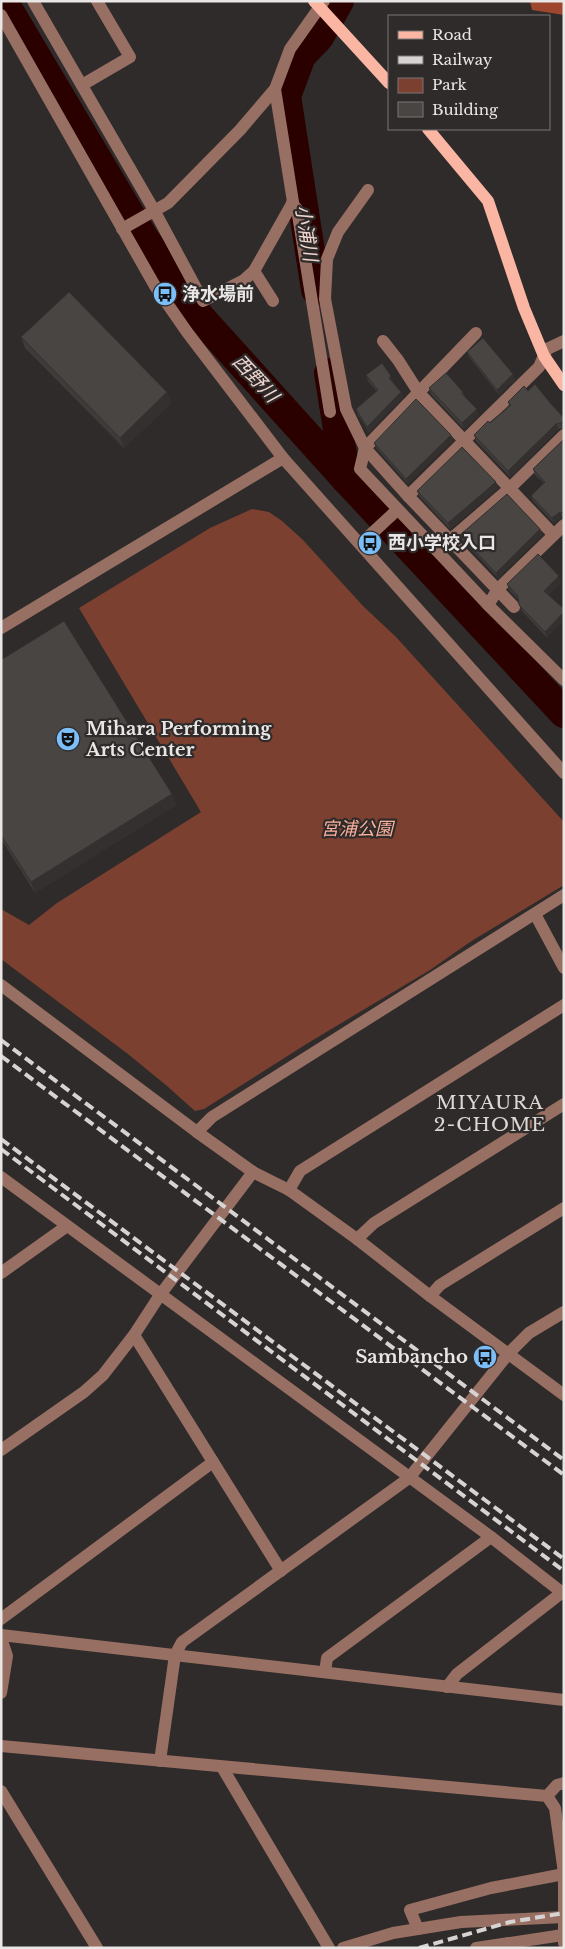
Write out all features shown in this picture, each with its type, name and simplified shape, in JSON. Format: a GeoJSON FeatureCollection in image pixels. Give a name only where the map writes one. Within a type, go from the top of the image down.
{"type":"FeatureCollection","features":[{"type":"Feature","properties":{"kind":"main road"},"geometry":{"type":"LineString","coordinates":[[319,3],[388,82]]}},
{"type":"Feature","properties":{"kind":"main road"},"geometry":{"type":"LineString","coordinates":[[429,130],[488,201],[524,308],[544,356],[564,385]]}},
{"type":"Feature","properties":{"kind":"street"},"geometry":{"type":"LineString","coordinates":[[33,1],[154,210],[203,301],[244,280],[254,271],[292,203]]}},
{"type":"Feature","properties":{"kind":"street"},"geometry":{"type":"LineString","coordinates":[[82,85],[130,56],[97,1]]}},
{"type":"Feature","properties":{"kind":"street"},"geometry":{"type":"LineString","coordinates":[[122,229],[168,203],[240,130],[275,89],[290,49],[319,3]]}},
{"type":"Feature","properties":{"kind":"street"},"geometry":{"type":"LineString","coordinates":[[1,16],[155,286],[187,332],[283,458],[564,773]]}},
{"type":"Feature","properties":{"kind":"street"},"geometry":{"type":"LineString","coordinates":[[275,89],[292,203],[297,209],[330,412]]}},
{"type":"Feature","properties":{"kind":"street"},"geometry":{"type":"LineString","coordinates":[[368,190],[338,232],[327,259],[325,298],[346,409],[365,448],[408,496],[514,606]]}},
{"type":"Feature","properties":{"kind":"street"},"geometry":{"type":"LineString","coordinates":[[254,271],[272,300]]}},
{"type":"Feature","properties":{"kind":"street"},"geometry":{"type":"LineString","coordinates":[[476,333],[365,448],[360,469],[488,605],[564,680]]}},
{"type":"Feature","properties":{"kind":"street"},"geometry":{"type":"LineString","coordinates":[[408,496],[539,367],[548,349],[564,340]]}},
{"type":"Feature","properties":{"kind":"street"},"geometry":{"type":"LineString","coordinates":[[383,341],[398,360],[419,393],[553,534]]}},
{"type":"Feature","properties":{"kind":"street"},"geometry":{"type":"LineString","coordinates":[[451,539],[510,488],[564,435]]}},
{"type":"Feature","properties":{"kind":"street"},"geometry":{"type":"LineString","coordinates":[[1,628],[283,458]]}},
{"type":"Feature","properties":{"kind":"street"},"geometry":{"type":"LineString","coordinates":[[368,537],[397,510]]}},
{"type":"Feature","properties":{"kind":"street"},"geometry":{"type":"LineString","coordinates":[[488,605],[498,589],[564,525]]}},
{"type":"Feature","properties":{"kind":"street"},"geometry":{"type":"LineString","coordinates":[[197,1132],[212,1117],[564,896]]}},
{"type":"Feature","properties":{"kind":"street"},"geometry":{"type":"LineString","coordinates":[[535,914],[564,968]]}},
{"type":"Feature","properties":{"kind":"street"},"geometry":{"type":"LineString","coordinates":[[1,985],[253,1172],[289,1190],[357,1239],[430,1296],[564,1395]]}},
{"type":"Feature","properties":{"kind":"street"},"geometry":{"type":"LineString","coordinates":[[289,1190],[300,1170],[564,1005]]}},
{"type":"Feature","properties":{"kind":"street"},"geometry":{"type":"LineString","coordinates":[[357,1239],[374,1223],[564,1104]]}},
{"type":"Feature","properties":{"kind":"street"},"geometry":{"type":"LineString","coordinates":[[1,1450],[84,1392],[103,1375],[134,1335],[160,1294],[253,1172]]}},
{"type":"Feature","properties":{"kind":"street"},"geometry":{"type":"LineString","coordinates":[[1,1177],[563,1592],[457,1674],[446,1687]]}},
{"type":"Feature","properties":{"kind":"street"},"geometry":{"type":"LineString","coordinates":[[430,1296],[440,1285],[564,1208]]}},
{"type":"Feature","properties":{"kind":"street"},"geometry":{"type":"LineString","coordinates":[[1,1273],[67,1226]]}},
{"type":"Feature","properties":{"kind":"street"},"geometry":{"type":"LineString","coordinates":[[160,1761],[175,1655],[182,1642],[409,1478],[509,1353],[529,1333],[564,1312]]}},
{"type":"Feature","properties":{"kind":"street"},"geometry":{"type":"LineString","coordinates":[[134,1335],[280,1571]]}},
{"type":"Feature","properties":{"kind":"street"},"geometry":{"type":"LineString","coordinates":[[1,1619],[213,1462]]}},
{"type":"Feature","properties":{"kind":"street"},"geometry":{"type":"LineString","coordinates":[[326,1672],[327,1658],[491,1537]]}},
{"type":"Feature","properties":{"kind":"street"},"geometry":{"type":"LineString","coordinates":[[1,1693],[6,1656],[1,1636],[564,1700]]}},
{"type":"Feature","properties":{"kind":"street"},"geometry":{"type":"LineString","coordinates":[[1,1746],[547,1796]]}},
{"type":"Feature","properties":{"kind":"street"},"geometry":{"type":"LineString","coordinates":[[222,1766],[328,1948]]}},
{"type":"Feature","properties":{"kind":"street"},"geometry":{"type":"LineString","coordinates":[[547,1796],[557,1785],[564,1783]]}},
{"type":"Feature","properties":{"kind":"street"},"geometry":{"type":"LineString","coordinates":[[1,1791],[96,1948]]}},
{"type":"Feature","properties":{"kind":"street"},"geometry":{"type":"LineString","coordinates":[[418,1929],[410,1910],[491,1888],[564,1873],[555,1808],[547,1796]]}},
{"type":"Feature","properties":{"kind":"street"},"geometry":{"type":"LineString","coordinates":[[476,1948],[563,1939],[564,1882]]}},
{"type":"Feature","properties":{"kind":"street"},"geometry":{"type":"LineString","coordinates":[[343,1948],[393,1933],[462,1922],[564,1917]]}},
{"type":"Feature","properties":{"kind":"green space","name":"宮浦公園"},"geometry":{"type":"Polygon","coordinates":[[[252,509],[269,512],[303,540],[363,606],[396,637],[564,822],[564,885],[204,1109],[195,1111],[128,1054],[1,959],[1,909],[29,925],[57,903],[201,812],[79,608],[210,528],[252,509]]]}},
{"type":"Feature","properties":{"kind":"shaded area"},"geometry":{"type":"Polygon","coordinates":[[[530,1],[564,1],[564,15],[532,10],[530,1]]]}},
{"type":"Feature","properties":{"kind":"building"},"geometry":{"type":"Polygon","coordinates":[[[69,292],[167,392],[120,438],[21,337],[69,292]]]}},
{"type":"Feature","properties":{"kind":"building"},"geometry":{"type":"Polygon","coordinates":[[[483,338],[513,374],[497,390],[467,352],[483,338]]]}},
{"type":"Feature","properties":{"kind":"building"},"geometry":{"type":"Polygon","coordinates":[[[382,363],[391,376],[389,378],[401,392],[367,427],[356,409],[378,390],[366,375],[382,363]]]}},
{"type":"Feature","properties":{"kind":"building"},"geometry":{"type":"Polygon","coordinates":[[[446,373],[463,392],[462,394],[477,409],[462,423],[429,388],[446,373]]]}},
{"type":"Feature","properties":{"kind":"building"},"geometry":{"type":"Polygon","coordinates":[[[535,384],[564,418],[564,422],[556,424],[508,471],[474,435],[488,421],[490,423],[511,405],[508,402],[524,386],[528,391],[535,384]]]}},
{"type":"Feature","properties":{"kind":"building"},"geometry":{"type":"Polygon","coordinates":[[[416,399],[451,435],[406,479],[374,443],[416,399]]]}},
{"type":"Feature","properties":{"kind":"building"},"geometry":{"type":"Polygon","coordinates":[[[564,439],[564,513],[560,512],[552,518],[531,496],[545,482],[533,469],[564,439]]]}},
{"type":"Feature","properties":{"kind":"building"},"geometry":{"type":"Polygon","coordinates":[[[462,447],[496,482],[448,523],[417,491],[462,447]]]}},
{"type":"Feature","properties":{"kind":"building"},"geometry":{"type":"Polygon","coordinates":[[[507,494],[540,529],[496,573],[460,535],[507,494]]]}},
{"type":"Feature","properties":{"kind":"building"},"geometry":{"type":"Polygon","coordinates":[[[538,554],[559,576],[544,591],[564,609],[564,612],[545,632],[519,605],[518,596],[507,584],[538,554]]]}},
{"type":"Feature","properties":{"kind":"building","name":"Mihara Performing Arts Center"},"geometry":{"type":"Polygon","coordinates":[[[64,621],[172,794],[31,882],[1,835],[1,660],[64,621]]]}},
{"type":"Feature","properties":{"kind":"waterway","name":"西野川"},"geometry":{"type":"LineString","coordinates":[[3,1],[143,237],[199,316],[346,479],[564,713]]}},
{"type":"Feature","properties":{"kind":"waterway","name":"小浦川"},"geometry":{"type":"LineString","coordinates":[[316,290],[286,96],[301,56],[319,37],[339,1]]}},
{"type":"Feature","properties":{"kind":"waterway","name":"小浦川"},"geometry":{"type":"LineString","coordinates":[[329,373],[346,479]]}},
{"type":"Feature","properties":{"kind":"railway"},"geometry":{"type":"LineString","coordinates":[[1,1040],[564,1460]]}},
{"type":"Feature","properties":{"kind":"railway"},"geometry":{"type":"LineString","coordinates":[[1,1056],[564,1475]]}},
{"type":"Feature","properties":{"kind":"railway"},"geometry":{"type":"LineString","coordinates":[[1,1139],[564,1559]]}},
{"type":"Feature","properties":{"kind":"railway"},"geometry":{"type":"LineString","coordinates":[[1,1149],[564,1571]]}},
{"type":"Feature","properties":{"kind":"railway"},"geometry":{"type":"LineString","coordinates":[[419,1948],[510,1922],[564,1913]]}},
{"type":"Feature","properties":{"kind":"place","name":"浄水場前"},"geometry":{"type":"Point","coordinates":[165,294]}},
{"type":"Feature","properties":{"kind":"place","name":"西小学校入口"},"geometry":{"type":"Point","coordinates":[370,543]}},
{"type":"Feature","properties":{"kind":"place","name":"Mihara Performing Arts Center"},"geometry":{"type":"Point","coordinates":[68,739]}},
{"type":"Feature","properties":{"kind":"place","name":"Sambancho"},"geometry":{"type":"Point","coordinates":[485,1357]}},
{"type":"Feature","properties":{"kind":"district","name":"MIYAURA 2-CHOME"},"geometry":{"type":"Point","coordinates":[490,1113]}}]}
